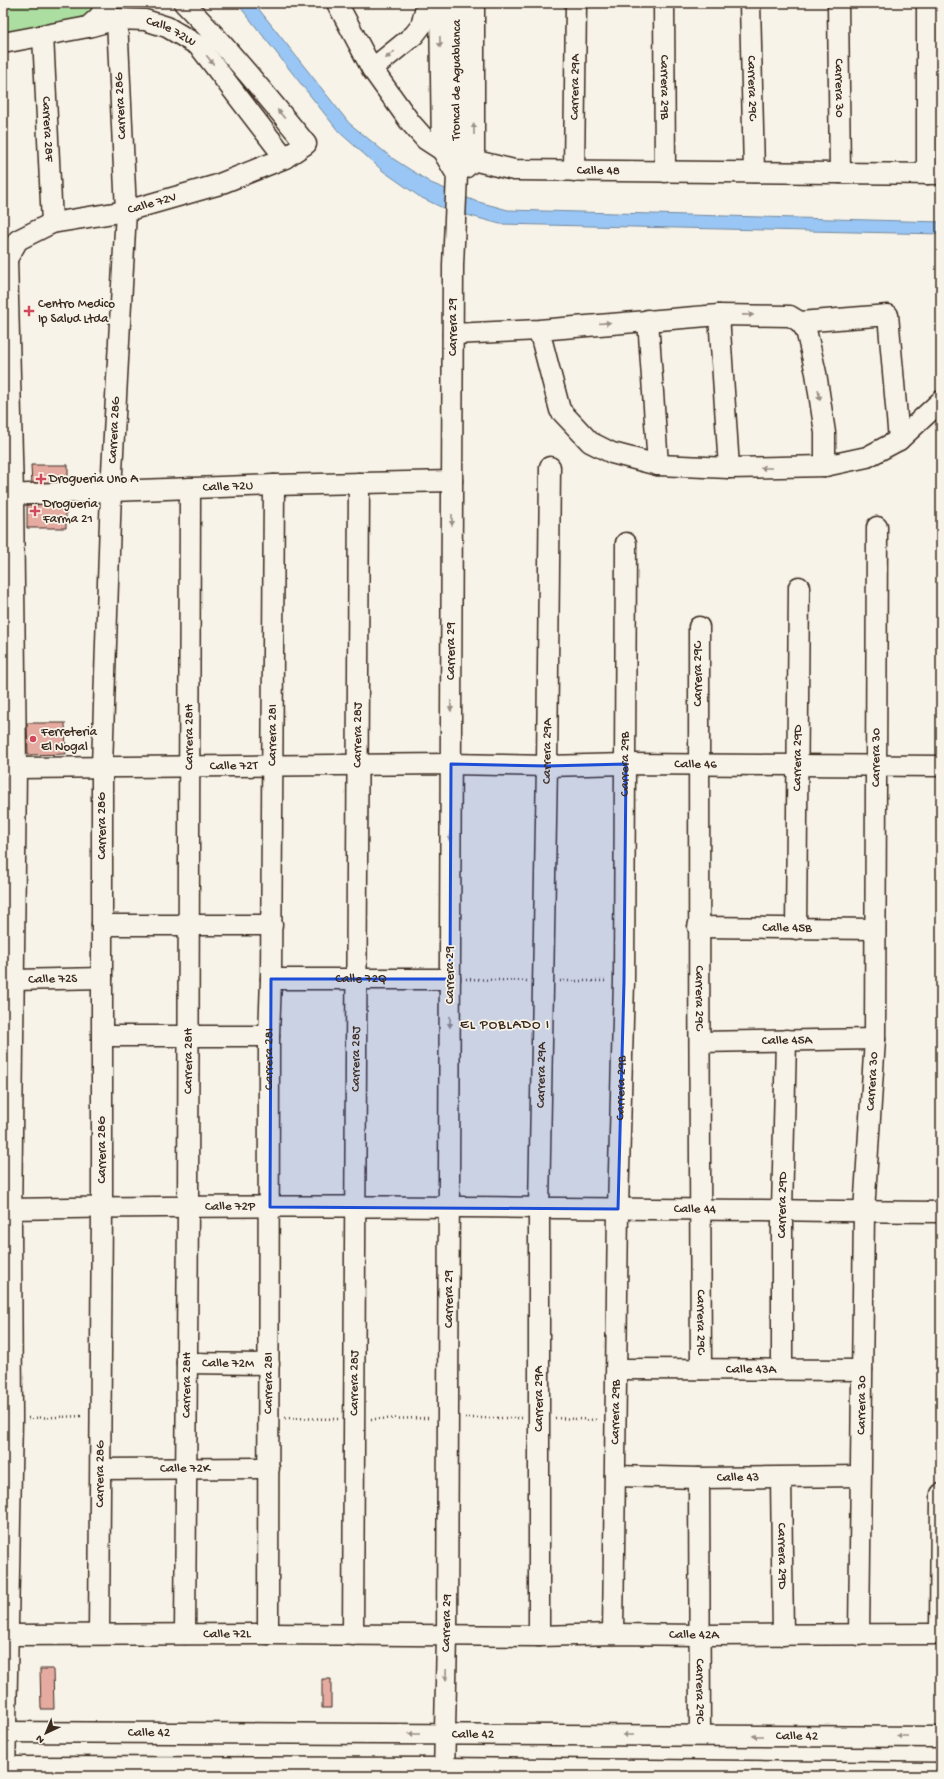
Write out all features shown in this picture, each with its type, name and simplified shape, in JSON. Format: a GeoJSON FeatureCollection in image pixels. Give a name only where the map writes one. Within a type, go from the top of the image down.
{"type":"FeatureCollection","features":[{"type":"Feature","properties":{"kind":"street","name":"Calle 72W"},"geometry":{"type":"LineString","coordinates":[[184,3],[222,44],[306,144]]}},
{"type":"Feature","properties":{"kind":"street","name":"Calle 48"},"geometry":{"type":"LineString","coordinates":[[337,3],[372,69],[410,122],[425,139],[457,165],[514,170],[934,174]]}},
{"type":"Feature","properties":{"kind":"street"},"geometry":{"type":"LineString","coordinates":[[372,69],[414,35],[421,26],[427,3]]}},
{"type":"Feature","properties":{"kind":"street","name":"Carrera 29"},"geometry":{"type":"LineString","coordinates":[[440,3],[457,165]]}},
{"type":"Feature","properties":{"kind":"street","name":"Troncal de Aguablanca"},"geometry":{"type":"LineString","coordinates":[[457,3],[457,165]]}},
{"type":"Feature","properties":{"kind":"street","name":"Carrera 29"},"geometry":{"type":"LineString","coordinates":[[444,1772],[447,1636],[453,265],[457,165],[474,3]]}},
{"type":"Feature","properties":{"kind":"street","name":"Carrera 29A"},"geometry":{"type":"LineString","coordinates":[[574,171],[576,3]]}},
{"type":"Feature","properties":{"kind":"street","name":"Carrera 29B"},"geometry":{"type":"LineString","coordinates":[[664,3],[665,172]]}},
{"type":"Feature","properties":{"kind":"street","name":"Carrera 29C"},"geometry":{"type":"LineString","coordinates":[[750,3],[754,172]]}},
{"type":"Feature","properties":{"kind":"street","name":"Carrera 30"},"geometry":{"type":"LineString","coordinates":[[838,3],[840,173]]}},
{"type":"Feature","properties":{"kind":"street"},"geometry":{"type":"LineString","coordinates":[[927,3],[934,174]]}},
{"type":"Feature","properties":{"kind":"street","name":"Calle 72W"},"geometry":{"type":"LineString","coordinates":[[3,43],[88,27],[112,11],[167,26],[199,46],[286,158]]}},
{"type":"Feature","properties":{"kind":"street","name":"Carrera 28G"},"geometry":{"type":"LineString","coordinates":[[99,1634],[102,1207],[102,767],[111,490],[126,211],[112,11]]}},
{"type":"Feature","properties":{"kind":"street","name":"Carrera 28F"},"geometry":{"type":"LineString","coordinates":[[43,36],[52,223]]}},
{"type":"Feature","properties":{"kind":"street","name":"Calle 72V"},"geometry":{"type":"LineString","coordinates":[[5,259],[18,240],[52,223],[126,211],[217,185],[286,158],[306,144]]}},
{"type":"Feature","properties":{"kind":"street"},"geometry":{"type":"LineString","coordinates":[[5,259],[10,767],[7,1269],[9,1422],[7,1634],[4,1732],[5,1770],[59,1772],[444,1772],[692,1774],[941,1773]]}},
{"type":"Feature","properties":{"kind":"street"},"geometry":{"type":"LineString","coordinates":[[452,334],[539,330],[719,315],[790,316],[800,322],[806,330],[816,373],[825,433],[825,466]]}},
{"type":"Feature","properties":{"kind":"street"},"geometry":{"type":"LineString","coordinates":[[719,315],[729,468]]}},
{"type":"Feature","properties":{"kind":"street"},"geometry":{"type":"LineString","coordinates":[[800,322],[888,315],[899,440]]}},
{"type":"Feature","properties":{"kind":"street"},"geometry":{"type":"LineString","coordinates":[[648,320],[658,465]]}},
{"type":"Feature","properties":{"kind":"street"},"geometry":{"type":"LineString","coordinates":[[539,330],[560,410],[590,442],[612,453],[658,465],[729,468],[825,466],[867,457],[899,440],[941,401]]}},
{"type":"Feature","properties":{"kind":"street","name":"Carrera 29A"},"geometry":{"type":"LineString","coordinates":[[539,1636],[539,1208],[547,766],[550,467]]}},
{"type":"Feature","properties":{"kind":"street","name":"Calle 72U"},"geometry":{"type":"LineString","coordinates":[[8,495],[111,490],[452,481]]}},
{"type":"Feature","properties":{"kind":"street","name":"Carrera 28J"},"geometry":{"type":"LineString","coordinates":[[353,1635],[359,483]]}},
{"type":"Feature","properties":{"kind":"street","name":"Carrera 28I"},"geometry":{"type":"LineString","coordinates":[[268,1634],[270,1206],[269,1036],[272,925],[274,485]]}},
{"type":"Feature","properties":{"kind":"street","name":"Carrera 28H"},"geometry":{"type":"LineString","coordinates":[[185,1634],[190,766],[190,488]]}},
{"type":"Feature","properties":{"kind":"street","name":"Carrera 30"},"geometry":{"type":"LineString","coordinates":[[859,1634],[864,1212],[875,1039],[877,527]]}},
{"type":"Feature","properties":{"kind":"street","name":"Carrera 29B"},"geometry":{"type":"LineString","coordinates":[[613,1634],[618,1209],[624,981],[626,543]]}},
{"type":"Feature","properties":{"kind":"street","name":"Carrera 29D"},"geometry":{"type":"LineString","coordinates":[[796,929],[799,587]]}},
{"type":"Feature","properties":{"kind":"street","name":"Carrera 29C"},"geometry":{"type":"LineString","coordinates":[[699,627],[698,927],[700,1042],[701,1369]]}},
{"type":"Feature","properties":{"kind":"street","name":"Calle 72T"},"geometry":{"type":"LineString","coordinates":[[10,767],[272,764],[451,764]]}},
{"type":"Feature","properties":{"kind":"street","name":"Calle 46"},"geometry":{"type":"LineString","coordinates":[[451,764],[547,766],[626,764],[941,766]]}},
{"type":"Feature","properties":{"kind":"street"},"geometry":{"type":"LineString","coordinates":[[102,926],[272,925]]}},
{"type":"Feature","properties":{"kind":"street","name":"Calle 45B"},"geometry":{"type":"LineString","coordinates":[[698,927],[875,929]]}},
{"type":"Feature","properties":{"kind":"street","name":"Calle 72S"},"geometry":{"type":"LineString","coordinates":[[9,979],[102,978]]}},
{"type":"Feature","properties":{"kind":"street","name":"Calle 72Q"},"geometry":{"type":"LineString","coordinates":[[271,979],[450,979]]}},
{"type":"Feature","properties":{"kind":"street"},"geometry":{"type":"LineString","coordinates":[[102,1036],[269,1036]]}},
{"type":"Feature","properties":{"kind":"street","name":"Calle 45A"},"geometry":{"type":"LineString","coordinates":[[700,1042],[875,1039]]}},
{"type":"Feature","properties":{"kind":"street","name":"Carrera 29D"},"geometry":{"type":"LineString","coordinates":[[782,1369],[782,1211],[786,1040]]}},
{"type":"Feature","properties":{"kind":"street","name":"Calle 72P"},"geometry":{"type":"LineString","coordinates":[[8,1220],[102,1207],[449,1207]]}},
{"type":"Feature","properties":{"kind":"street","name":"Calle 44"},"geometry":{"type":"LineString","coordinates":[[449,1207],[941,1212]]}},
{"type":"Feature","properties":{"kind":"street","name":"Calle 72M"},"geometry":{"type":"LineString","coordinates":[[187,1363],[269,1364]]}},
{"type":"Feature","properties":{"kind":"street","name":"Calle 43A"},"geometry":{"type":"LineString","coordinates":[[617,1369],[862,1370]]}},
{"type":"Feature","properties":{"kind":"street","name":"Calle 72K"},"geometry":{"type":"LineString","coordinates":[[101,1470],[268,1468]]}},
{"type":"Feature","properties":{"kind":"street","name":"Calle 43"},"geometry":{"type":"LineString","coordinates":[[615,1476],[699,1478],[860,1476]]}},
{"type":"Feature","properties":{"kind":"street","name":"Carrera 29C"},"geometry":{"type":"LineString","coordinates":[[699,1478],[700,1736]]}},
{"type":"Feature","properties":{"kind":"street","name":"Carrera 29D"},"geometry":{"type":"LineString","coordinates":[[781,1478],[783,1635]]}},
{"type":"Feature","properties":{"kind":"street"},"geometry":{"type":"LineString","coordinates":[[941,1494],[941,1634]]}},
{"type":"Feature","properties":{"kind":"street","name":"Calle 72L"},"geometry":{"type":"LineString","coordinates":[[7,1634],[447,1636]]}},
{"type":"Feature","properties":{"kind":"street","name":"Calle 42A"},"geometry":{"type":"LineString","coordinates":[[447,1636],[613,1634],[941,1634]]}},
{"type":"Feature","properties":{"kind":"street","name":"Calle 42"},"geometry":{"type":"LineString","coordinates":[[4,1732],[941,1736]]}},
{"type":"Feature","properties":{"kind":"path"},"geometry":{"type":"LineString","coordinates":[[9,1422],[100,1416]]}},
{"type":"Feature","properties":{"kind":"highlighted area"},"geometry":{"type":"Polygon","coordinates":[[[451,764],[547,766],[626,764],[624,981],[618,1209],[270,1207],[271,979],[450,979],[451,764]]]}},
{"type":"Feature","properties":{"kind":"green space"},"geometry":{"type":"Polygon","coordinates":[[[3,3],[108,3],[99,17],[3,43],[3,3]]]}},
{"type":"Feature","properties":{"kind":"water"},"geometry":{"type":"Polygon","coordinates":[[[237,3],[254,3],[349,123],[392,158],[431,183],[475,201],[508,210],[941,222],[941,234],[500,224],[445,209],[420,197],[383,171],[339,132],[237,3]]]}},
{"type":"Feature","properties":{"kind":"building"},"geometry":{"type":"Polygon","coordinates":[[[31,465],[68,465],[68,485],[32,486],[31,465]]]}},
{"type":"Feature","properties":{"kind":"building"},"geometry":{"type":"Polygon","coordinates":[[[27,500],[66,500],[66,528],[27,528],[27,500]]]}},
{"type":"Feature","properties":{"kind":"building"},"geometry":{"type":"Polygon","coordinates":[[[27,723],[65,723],[66,754],[28,755],[27,723]]]}},
{"type":"Feature","properties":{"kind":"building"},"geometry":{"type":"Polygon","coordinates":[[[40,1669],[53,1669],[54,1709],[41,1709],[40,1669]]]}},
{"type":"Feature","properties":{"kind":"building"},"geometry":{"type":"Polygon","coordinates":[[[322,1679],[331,1679],[331,1708],[322,1708],[322,1679]]]}},
{"type":"Feature","properties":{"kind":"place","name":"Centro Medico Ip Salud Ltda"},"geometry":{"type":"Point","coordinates":[29,311]}},
{"type":"Feature","properties":{"kind":"place","name":"Drogueria Uno A"},"geometry":{"type":"Point","coordinates":[41,479]}},
{"type":"Feature","properties":{"kind":"place","name":"Drogueria Farma 21"},"geometry":{"type":"Point","coordinates":[35,511]}},
{"type":"Feature","properties":{"kind":"place","name":"Ferreteria El Nogal"},"geometry":{"type":"Point","coordinates":[33,739]}},
{"type":"Feature","properties":{"kind":"district","name":"EL POBLADO I"},"geometry":{"type":"Point","coordinates":[505,1025]}}]}
